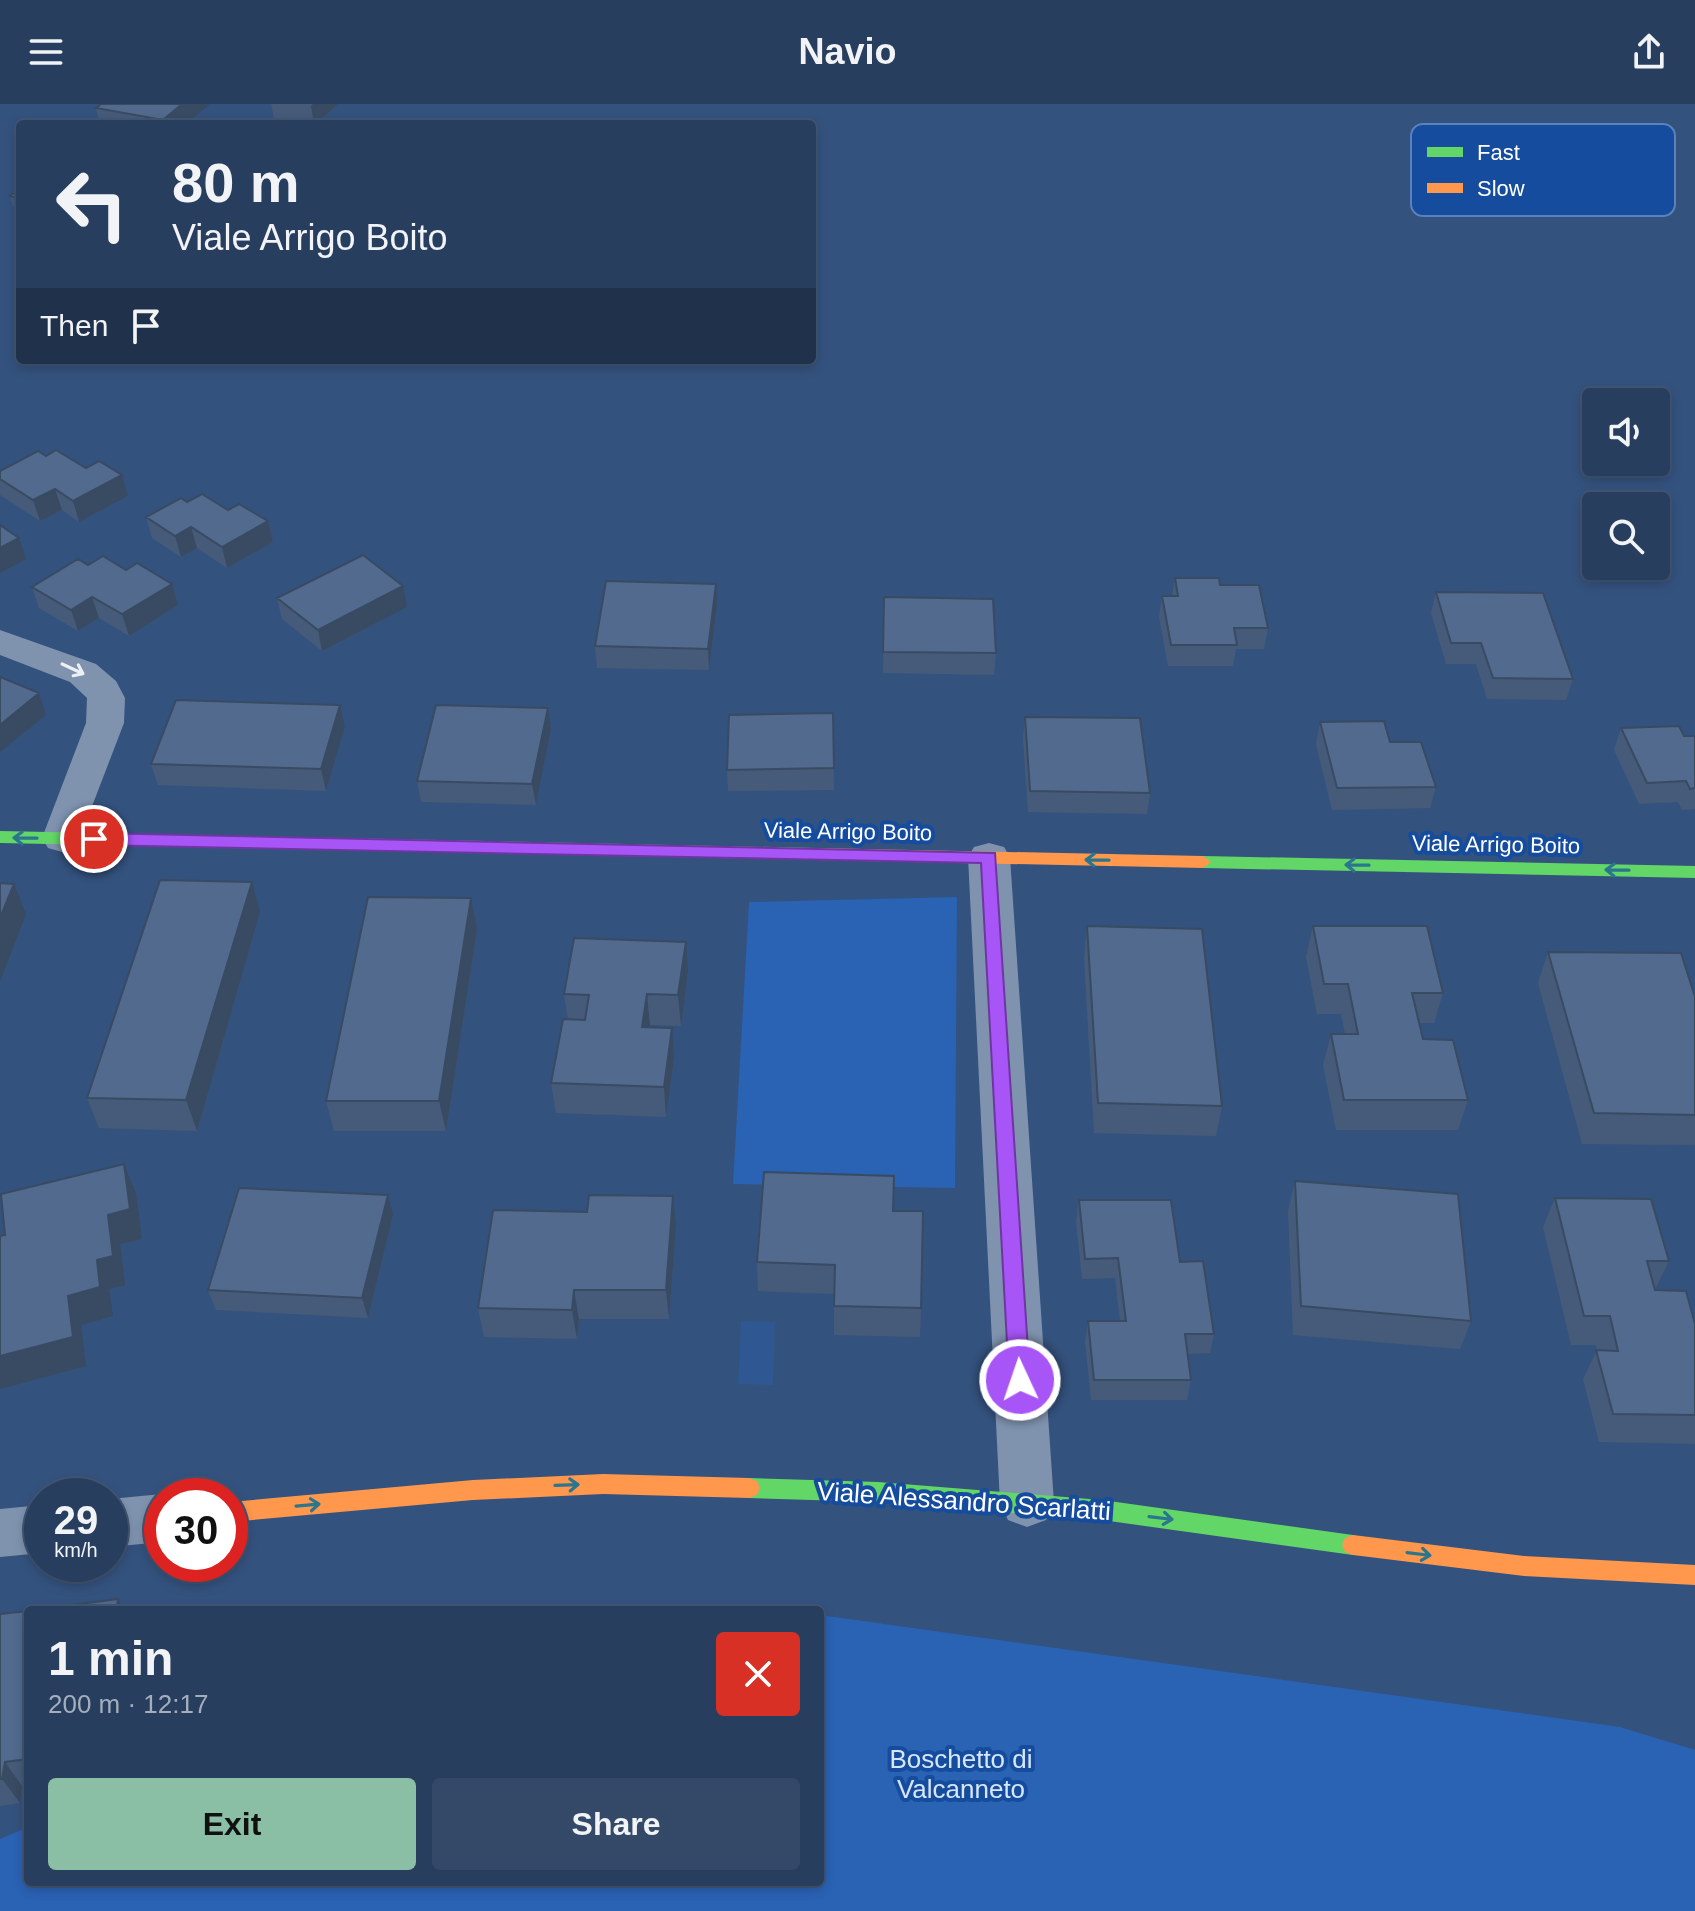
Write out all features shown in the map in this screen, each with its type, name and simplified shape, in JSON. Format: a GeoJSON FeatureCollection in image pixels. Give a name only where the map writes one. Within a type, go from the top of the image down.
{"type":"FeatureCollection","features":[{"type":"Feature","properties":{"kind":"street"},"geometry":{"type":"LineString","coordinates":[[0,642],[83,673],[102,690],[106,698],[105,723],[62,838]]}},
{"type":"Feature","properties":{"kind":"street","name":"Viale Arrigo Boito"},"geometry":{"type":"LineString","coordinates":[[0,837],[1695,872]]}},
{"type":"Feature","properties":{"kind":"street"},"geometry":{"type":"LineString","coordinates":[[989,857],[1027,1503]]}},
{"type":"Feature","properties":{"kind":"street","name":"Viale Alessandro Scarlatti"},"geometry":{"type":"LineString","coordinates":[[248,1510],[473,1490],[603,1484],[878,1492],[1027,1503],[1180,1520],[1423,1555],[1524,1566],[1695,1575]]}},
{"type":"Feature","properties":{"kind":"street"},"geometry":{"type":"LineString","coordinates":[[0,1533],[24,1531]]}},
{"type":"Feature","properties":{"kind":"green space"},"geometry":{"type":"Polygon","coordinates":[[[957,897],[955,1188],[733,1184],[749,902],[957,897]]]}},
{"type":"Feature","properties":{"kind":"green space","name":"Boschetto di Valcanneto"},"geometry":{"type":"Polygon","coordinates":[[[824,1616],[1620,1727],[1695,1750],[1695,1911],[0,1911],[0,1839],[24,1829],[24,1886],[824,1886],[824,1616]]]}},
{"type":"Feature","properties":{"kind":"shaded area"},"geometry":{"type":"Polygon","coordinates":[[[741,1321],[775,1322],[773,1385],[738,1384],[741,1321]]]}},
{"type":"Feature","properties":{"kind":"building"},"geometry":{"type":"Polygon","coordinates":[[[101,104],[182,104],[163,120],[96,108],[101,104]]]}},
{"type":"Feature","properties":{"kind":"building"},"geometry":{"type":"Polygon","coordinates":[[[56,450],[86,468],[99,461],[122,475],[73,501],[55,489],[33,500],[0,479],[0,471],[38,451],[46,456],[56,450]]]}},
{"type":"Feature","properties":{"kind":"building"},"geometry":{"type":"Polygon","coordinates":[[[202,494],[228,510],[239,504],[268,521],[222,547],[191,527],[175,536],[146,517],[181,498],[187,502],[202,494]]]}},
{"type":"Feature","properties":{"kind":"building"},"geometry":{"type":"Polygon","coordinates":[[[0,525],[19,538],[0,548],[0,525]]]}},
{"type":"Feature","properties":{"kind":"building"},"geometry":{"type":"Polygon","coordinates":[[[363,555],[403,586],[318,630],[277,598],[363,555]]]}},
{"type":"Feature","properties":{"kind":"building"},"geometry":{"type":"Polygon","coordinates":[[[103,556],[126,570],[137,563],[172,584],[122,614],[92,597],[71,610],[32,587],[78,559],[88,565],[103,556]]]}},
{"type":"Feature","properties":{"kind":"building"},"geometry":{"type":"Polygon","coordinates":[[[1175,578],[1219,578],[1220,585],[1259,585],[1268,628],[1234,628],[1237,645],[1171,645],[1162,596],[1178,596],[1175,578]]]}},
{"type":"Feature","properties":{"kind":"building"},"geometry":{"type":"Polygon","coordinates":[[[606,581],[716,584],[708,649],[595,646],[606,581]]]}},
{"type":"Feature","properties":{"kind":"building"},"geometry":{"type":"Polygon","coordinates":[[[1436,592],[1543,593],[1573,679],[1493,678],[1481,643],[1451,643],[1436,592]]]}},
{"type":"Feature","properties":{"kind":"building"},"geometry":{"type":"Polygon","coordinates":[[[884,597],[993,599],[996,653],[883,652],[884,597]]]}},
{"type":"Feature","properties":{"kind":"building"},"geometry":{"type":"Polygon","coordinates":[[[0,677],[39,693],[0,725],[0,677]]]}},
{"type":"Feature","properties":{"kind":"building"},"geometry":{"type":"Polygon","coordinates":[[[176,700],[340,705],[321,769],[151,764],[176,700]]]}},
{"type":"Feature","properties":{"kind":"building"},"geometry":{"type":"Polygon","coordinates":[[[436,705],[548,708],[532,784],[417,781],[436,705]]]}},
{"type":"Feature","properties":{"kind":"building"},"geometry":{"type":"Polygon","coordinates":[[[833,713],[834,768],[727,770],[729,715],[833,713]]]}},
{"type":"Feature","properties":{"kind":"building"},"geometry":{"type":"Polygon","coordinates":[[[1025,717],[1140,718],[1150,793],[1030,791],[1025,717]]]}},
{"type":"Feature","properties":{"kind":"building"},"geometry":{"type":"Polygon","coordinates":[[[1384,721],[1390,742],[1421,742],[1436,787],[1337,788],[1320,722],[1384,721]]]}},
{"type":"Feature","properties":{"kind":"building"},"geometry":{"type":"Polygon","coordinates":[[[1679,726],[1684,736],[1695,736],[1695,788],[1690,789],[1686,781],[1647,783],[1621,728],[1679,726]]]}},
{"type":"Feature","properties":{"kind":"building"},"geometry":{"type":"Polygon","coordinates":[[[160,880],[252,882],[186,1100],[87,1098],[160,880]]]}},
{"type":"Feature","properties":{"kind":"building"},"geometry":{"type":"Polygon","coordinates":[[[0,883],[14,884],[0,918],[0,883]]]}},
{"type":"Feature","properties":{"kind":"building"},"geometry":{"type":"Polygon","coordinates":[[[368,897],[471,898],[439,1101],[326,1101],[368,897]]]}},
{"type":"Feature","properties":{"kind":"building"},"geometry":{"type":"Polygon","coordinates":[[[1087,926],[1202,929],[1222,1106],[1098,1103],[1087,926]]]}},
{"type":"Feature","properties":{"kind":"building"},"geometry":{"type":"Polygon","coordinates":[[[1313,926],[1427,926],[1443,993],[1412,993],[1423,1039],[1453,1040],[1468,1100],[1344,1100],[1331,1034],[1358,1034],[1348,984],[1324,984],[1313,926]]]}},
{"type":"Feature","properties":{"kind":"building"},"geometry":{"type":"Polygon","coordinates":[[[574,938],[686,942],[678,995],[647,994],[642,1027],[672,1028],[664,1087],[551,1083],[563,1019],[585,1020],[589,995],[564,994],[574,938]]]}},
{"type":"Feature","properties":{"kind":"building"},"geometry":{"type":"Polygon","coordinates":[[[1548,952],[1681,953],[1695,997],[1695,1115],[1594,1113],[1548,952]]]}},
{"type":"Feature","properties":{"kind":"building"},"geometry":{"type":"Polygon","coordinates":[[[124,1164],[130,1209],[108,1215],[113,1256],[97,1260],[100,1287],[68,1296],[73,1337],[0,1356],[0,1236],[5,1235],[1,1194],[124,1164]]]}},
{"type":"Feature","properties":{"kind":"building"},"geometry":{"type":"Polygon","coordinates":[[[764,1172],[894,1176],[893,1211],[923,1211],[921,1308],[834,1306],[835,1265],[757,1262],[764,1172]]]}},
{"type":"Feature","properties":{"kind":"building"},"geometry":{"type":"Polygon","coordinates":[[[1295,1181],[1458,1194],[1471,1321],[1301,1306],[1295,1181]]]}},
{"type":"Feature","properties":{"kind":"building"},"geometry":{"type":"Polygon","coordinates":[[[239,1188],[388,1195],[362,1298],[208,1290],[239,1188]]]}},
{"type":"Feature","properties":{"kind":"building"},"geometry":{"type":"Polygon","coordinates":[[[589,1195],[673,1196],[666,1290],[574,1290],[572,1310],[478,1308],[493,1210],[587,1212],[589,1195]]]}},
{"type":"Feature","properties":{"kind":"building"},"geometry":{"type":"Polygon","coordinates":[[[1555,1198],[1651,1199],[1669,1261],[1647,1261],[1655,1290],[1686,1291],[1695,1324],[1695,1415],[1613,1414],[1596,1350],[1618,1351],[1610,1316],[1584,1316],[1555,1198]]]}},
{"type":"Feature","properties":{"kind":"building"},"geometry":{"type":"Polygon","coordinates":[[[1079,1200],[1171,1200],[1180,1262],[1203,1261],[1214,1334],[1185,1334],[1191,1380],[1094,1380],[1088,1321],[1126,1321],[1118,1258],[1085,1259],[1079,1200]]]}},
{"type":"Feature","properties":{"kind":"building"},"geometry":{"type":"Polygon","coordinates":[[[118,1599],[117,1606],[65,1606],[118,1599]]]}},
{"type":"Feature","properties":{"kind":"building"},"geometry":{"type":"Polygon","coordinates":[[[24,1611],[24,1760],[5,1762],[2,1779],[0,1779],[0,1614],[24,1611]]]}},
{"type":"Feature","properties":{"kind":"traffic: fast"},"geometry":{"type":"LineString","coordinates":[[0,837],[817,854]]}},
{"type":"Feature","properties":{"kind":"traffic: fast"},"geometry":{"type":"LineString","coordinates":[[1203,862],[1695,872]]}},
{"type":"Feature","properties":{"kind":"traffic: fast"},"geometry":{"type":"LineString","coordinates":[[749,1488],[878,1492],[1102,1510],[1353,1545]]}},
{"type":"Feature","properties":{"kind":"traffic: slow"},"geometry":{"type":"LineString","coordinates":[[817,854],[1203,862]]}},
{"type":"Feature","properties":{"kind":"traffic: slow"},"geometry":{"type":"LineString","coordinates":[[248,1510],[473,1490],[603,1484],[749,1488]]}},
{"type":"Feature","properties":{"kind":"traffic: slow"},"geometry":{"type":"LineString","coordinates":[[1353,1545],[1524,1566],[1695,1575]]}},
{"type":"Feature","properties":{"kind":"route"},"geometry":{"type":"LineString","coordinates":[[94,839],[989,857],[1020,1380]]}}]}
